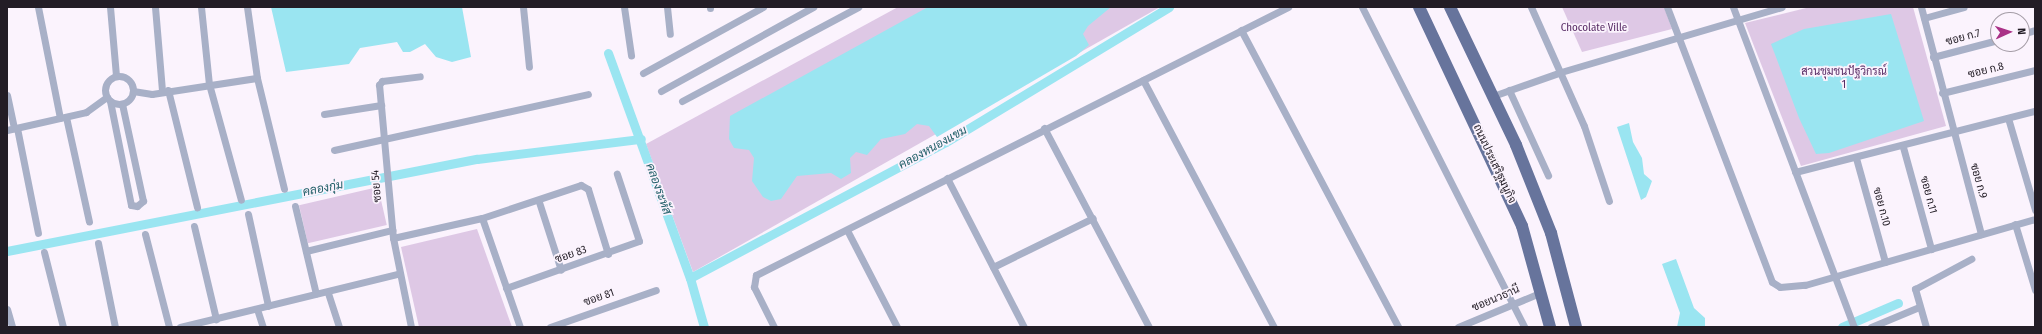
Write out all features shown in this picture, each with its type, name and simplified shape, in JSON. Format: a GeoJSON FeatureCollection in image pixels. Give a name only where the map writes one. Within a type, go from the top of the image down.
{"type":"FeatureCollection","features":[{"type":"Feature","properties":{"kind":"main road","name":"ถนนประเสริฐมนูกิจ"},"geometry":{"type":"LineString","coordinates":[[1420,7],[1522,226],[1543,292],[1550,327]]}},
{"type":"Feature","properties":{"kind":"main road"},"geometry":{"type":"LineString","coordinates":[[1450,7],[1492,96],[1551,233],[1576,327]]}},
{"type":"Feature","properties":{"kind":"street"},"geometry":{"type":"LineString","coordinates":[[38,7],[89,222]]}},
{"type":"Feature","properties":{"kind":"street"},"geometry":{"type":"LineString","coordinates":[[110,7],[116,76]]}},
{"type":"Feature","properties":{"kind":"street"},"geometry":{"type":"LineString","coordinates":[[154,7],[165,91],[197,207]]}},
{"type":"Feature","properties":{"kind":"street"},"geometry":{"type":"LineString","coordinates":[[201,7],[209,84],[241,200]]}},
{"type":"Feature","properties":{"kind":"street"},"geometry":{"type":"LineString","coordinates":[[247,7],[257,78],[284,189]]}},
{"type":"Feature","properties":{"kind":"street"},"geometry":{"type":"LineString","coordinates":[[523,7],[529,67]]}},
{"type":"Feature","properties":{"kind":"street"},"geometry":{"type":"LineString","coordinates":[[624,7],[631,55]]}},
{"type":"Feature","properties":{"kind":"street"},"geometry":{"type":"LineString","coordinates":[[667,7],[670,34]]}},
{"type":"Feature","properties":{"kind":"street"},"geometry":{"type":"LineString","coordinates":[[643,74],[763,7]]}},
{"type":"Feature","properties":{"kind":"street"},"geometry":{"type":"LineString","coordinates":[[661,91],[813,7]]}},
{"type":"Feature","properties":{"kind":"street"},"geometry":{"type":"LineString","coordinates":[[682,101],[856,7]]}},
{"type":"Feature","properties":{"kind":"street"},"geometry":{"type":"LineString","coordinates":[[774,327],[754,287],[756,275],[848,232],[947,178],[1044,128],[1144,80],[1288,7]]}},
{"type":"Feature","properties":{"kind":"street"},"geometry":{"type":"LineString","coordinates":[[1362,7],[1524,327]]}},
{"type":"Feature","properties":{"kind":"street"},"geometry":{"type":"LineString","coordinates":[[1531,7],[1584,126],[1609,201]]}},
{"type":"Feature","properties":{"kind":"street"},"geometry":{"type":"LineString","coordinates":[[1666,7],[1772,282],[1792,288],[2035,219]]}},
{"type":"Feature","properties":{"kind":"street"},"geometry":{"type":"LineString","coordinates":[[1733,7],[1853,324]]}},
{"type":"Feature","properties":{"kind":"street"},"geometry":{"type":"LineString","coordinates":[[1492,96],[1561,72],[1782,7]]}},
{"type":"Feature","properties":{"kind":"street","name":"ซอย ก.9"},"geometry":{"type":"LineString","coordinates":[[1921,7],[1942,93],[1981,234]]}},
{"type":"Feature","properties":{"kind":"street"},"geometry":{"type":"LineString","coordinates":[[1924,18],[1964,7]]}},
{"type":"Feature","properties":{"kind":"street"},"geometry":{"type":"LineString","coordinates":[[1242,30],[1398,327]]}},
{"type":"Feature","properties":{"kind":"street","name":"ซอย ก.7"},"geometry":{"type":"LineString","coordinates":[[1933,57],[1990,42]]}},
{"type":"Feature","properties":{"kind":"street","name":"ซอย ก.8"},"geometry":{"type":"LineString","coordinates":[[1942,93],[2035,70]]}},
{"type":"Feature","properties":{"kind":"street"},"geometry":{"type":"LineString","coordinates":[[116,76],[128,79],[134,91]]}},
{"type":"Feature","properties":{"kind":"street"},"geometry":{"type":"LineString","coordinates":[[116,76],[106,85],[131,205],[137,206],[143,202],[122,104]]}},
{"type":"Feature","properties":{"kind":"street","name":"ซอย 54"},"geometry":{"type":"LineString","coordinates":[[411,327],[398,274],[393,238],[381,105],[382,81],[420,76]]}},
{"type":"Feature","properties":{"kind":"street"},"geometry":{"type":"LineString","coordinates":[[134,91],[165,91],[257,78]]}},
{"type":"Feature","properties":{"kind":"street"},"geometry":{"type":"LineString","coordinates":[[1144,80],[1274,327]]}},
{"type":"Feature","properties":{"kind":"street"},"geometry":{"type":"LineString","coordinates":[[1509,90],[1548,175]]}},
{"type":"Feature","properties":{"kind":"street"},"geometry":{"type":"LineString","coordinates":[[109,99],[122,104],[130,100],[134,91]]}},
{"type":"Feature","properties":{"kind":"street"},"geometry":{"type":"LineString","coordinates":[[334,150],[588,94]]}},
{"type":"Feature","properties":{"kind":"street"},"geometry":{"type":"LineString","coordinates":[[7,95],[13,129],[38,233]]}},
{"type":"Feature","properties":{"kind":"street"},"geometry":{"type":"LineString","coordinates":[[13,129],[86,112],[109,99]]}},
{"type":"Feature","properties":{"kind":"street"},"geometry":{"type":"LineString","coordinates":[[324,114],[381,105]]}},
{"type":"Feature","properties":{"kind":"street"},"geometry":{"type":"LineString","coordinates":[[1795,172],[1856,158],[2035,111]]}},
{"type":"Feature","properties":{"kind":"street"},"geometry":{"type":"LineString","coordinates":[[2008,118],[2035,210]]}},
{"type":"Feature","properties":{"kind":"street"},"geometry":{"type":"LineString","coordinates":[[1044,128],[1093,218],[1149,327]]}},
{"type":"Feature","properties":{"kind":"street","name":"ซอย ก.11"},"geometry":{"type":"LineString","coordinates":[[1903,146],[1931,249]]}},
{"type":"Feature","properties":{"kind":"street","name":"ซอย ก.10"},"geometry":{"type":"LineString","coordinates":[[1856,158],[1885,262]]}},
{"type":"Feature","properties":{"kind":"street","name":"ซอย 83"},"geometry":{"type":"LineString","coordinates":[[506,288],[637,243],[639,238],[616,174]]}},
{"type":"Feature","properties":{"kind":"street"},"geometry":{"type":"LineString","coordinates":[[947,178],[1024,327]]}},
{"type":"Feature","properties":{"kind":"street"},"geometry":{"type":"LineString","coordinates":[[393,238],[482,218],[539,202],[585,186],[608,254]]}},
{"type":"Feature","properties":{"kind":"street"},"geometry":{"type":"LineString","coordinates":[[539,202],[561,270]]}},
{"type":"Feature","properties":{"kind":"street"},"geometry":{"type":"LineString","coordinates":[[295,206],[316,294]]}},
{"type":"Feature","properties":{"kind":"street"},"geometry":{"type":"LineString","coordinates":[[248,214],[268,306]]}},
{"type":"Feature","properties":{"kind":"street"},"geometry":{"type":"LineString","coordinates":[[482,218],[520,327]]}},
{"type":"Feature","properties":{"kind":"street"},"geometry":{"type":"LineString","coordinates":[[993,267],[1093,218]]}},
{"type":"Feature","properties":{"kind":"street"},"geometry":{"type":"LineString","coordinates":[[2015,224],[2035,290]]}},
{"type":"Feature","properties":{"kind":"street"},"geometry":{"type":"LineString","coordinates":[[194,226],[216,319]]}},
{"type":"Feature","properties":{"kind":"street"},"geometry":{"type":"LineString","coordinates":[[306,251],[392,230]]}},
{"type":"Feature","properties":{"kind":"street"},"geometry":{"type":"LineString","coordinates":[[848,232],[896,327]]}},
{"type":"Feature","properties":{"kind":"street"},"geometry":{"type":"LineString","coordinates":[[145,234],[168,327]]}},
{"type":"Feature","properties":{"kind":"street"},"geometry":{"type":"LineString","coordinates":[[98,243],[115,327]]}},
{"type":"Feature","properties":{"kind":"street"},"geometry":{"type":"LineString","coordinates":[[44,252],[63,327]]}},
{"type":"Feature","properties":{"kind":"street"},"geometry":{"type":"LineString","coordinates":[[1926,327],[1914,294],[1918,286],[1971,259]]}},
{"type":"Feature","properties":{"kind":"street"},"geometry":{"type":"LineString","coordinates":[[184,326],[316,294],[328,293],[398,274]]}},
{"type":"Feature","properties":{"kind":"street","name":"ซอย 81"},"geometry":{"type":"LineString","coordinates":[[550,327],[656,290]]}},
{"type":"Feature","properties":{"kind":"street","name":"ซอยนวธานี"},"geometry":{"type":"LineString","coordinates":[[1458,327],[1512,303],[1543,292]]}},
{"type":"Feature","properties":{"kind":"street"},"geometry":{"type":"LineString","coordinates":[[328,293],[339,327]]}},
{"type":"Feature","properties":{"kind":"street"},"geometry":{"type":"LineString","coordinates":[[1871,327],[1918,307]]}},
{"type":"Feature","properties":{"kind":"street"},"geometry":{"type":"LineString","coordinates":[[7,309],[12,327]]}},
{"type":"Feature","properties":{"kind":"street"},"geometry":{"type":"LineString","coordinates":[[257,309],[263,327]]}},
{"type":"Feature","properties":{"kind":"green space"},"geometry":{"type":"Polygon","coordinates":[[[898,7],[1160,7],[693,272],[646,144],[898,7]]]}},
{"type":"Feature","properties":{"kind":"green space","name":"Chocolate Ville"},"geometry":{"type":"Polygon","coordinates":[[[1562,7],[1664,7],[1672,29],[1582,52],[1562,7]]]}},
{"type":"Feature","properties":{"kind":"green space","name":"สวนชุมชนปัฐวิกรณ์ 1"},"geometry":{"type":"Polygon","coordinates":[[[1810,7],[1913,7],[1946,126],[1801,166],[1745,23],[1810,7]]]}},
{"type":"Feature","properties":{"kind":"green space"},"geometry":{"type":"Polygon","coordinates":[[[378,187],[387,225],[308,243],[299,205],[378,187]]]}},
{"type":"Feature","properties":{"kind":"green space"},"geometry":{"type":"Polygon","coordinates":[[[477,229],[512,327],[419,327],[401,247],[477,229]]]}},
{"type":"Feature","properties":{"kind":"water"},"geometry":{"type":"Polygon","coordinates":[[[271,7],[462,7],[471,57],[452,62],[436,57],[425,44],[410,52],[403,52],[397,42],[360,48],[349,64],[286,72],[271,7]]]}},
{"type":"Feature","properties":{"kind":"water"},"geometry":{"type":"Polygon","coordinates":[[[928,7],[1111,7],[1088,26],[1083,34],[1089,45],[1076,56],[937,137],[929,126],[917,124],[905,134],[881,139],[867,155],[856,152],[850,158],[851,173],[841,179],[831,173],[797,176],[781,199],[771,201],[763,197],[752,181],[754,158],[749,150],[734,148],[729,139],[730,116],[928,7]]]}},
{"type":"Feature","properties":{"kind":"water","name":"สวนชุมชนปัฐวิกรณ์ 1"},"geometry":{"type":"Polygon","coordinates":[[[1891,14],[1924,121],[1829,153],[1816,154],[1799,118],[1771,44],[1804,29],[1891,14]]]}},
{"type":"Feature","properties":{"kind":"water"},"geometry":{"type":"Polygon","coordinates":[[[1629,123],[1633,142],[1642,158],[1644,174],[1652,181],[1646,197],[1641,200],[1617,127],[1629,123]]]}},
{"type":"Feature","properties":{"kind":"water"},"geometry":{"type":"Polygon","coordinates":[[[1676,259],[1694,308],[1705,318],[1705,327],[1677,327],[1680,313],[1662,264],[1676,259]]]}},
{"type":"Feature","properties":{"kind":"waterway","name":"คลองหนองแขม"},"geometry":{"type":"LineString","coordinates":[[690,278],[946,142],[1169,7]]}},
{"type":"Feature","properties":{"kind":"waterway","name":"คลองระหัส"},"geometry":{"type":"LineString","coordinates":[[608,53],[690,278],[704,327]]}},
{"type":"Feature","properties":{"kind":"waterway","name":"คลองกุ่ม"},"geometry":{"type":"LineString","coordinates":[[7,251],[477,159],[641,139]]}},
{"type":"Feature","properties":{"kind":"waterway"},"geometry":{"type":"LineString","coordinates":[[1842,327],[1898,303]]}}]}
